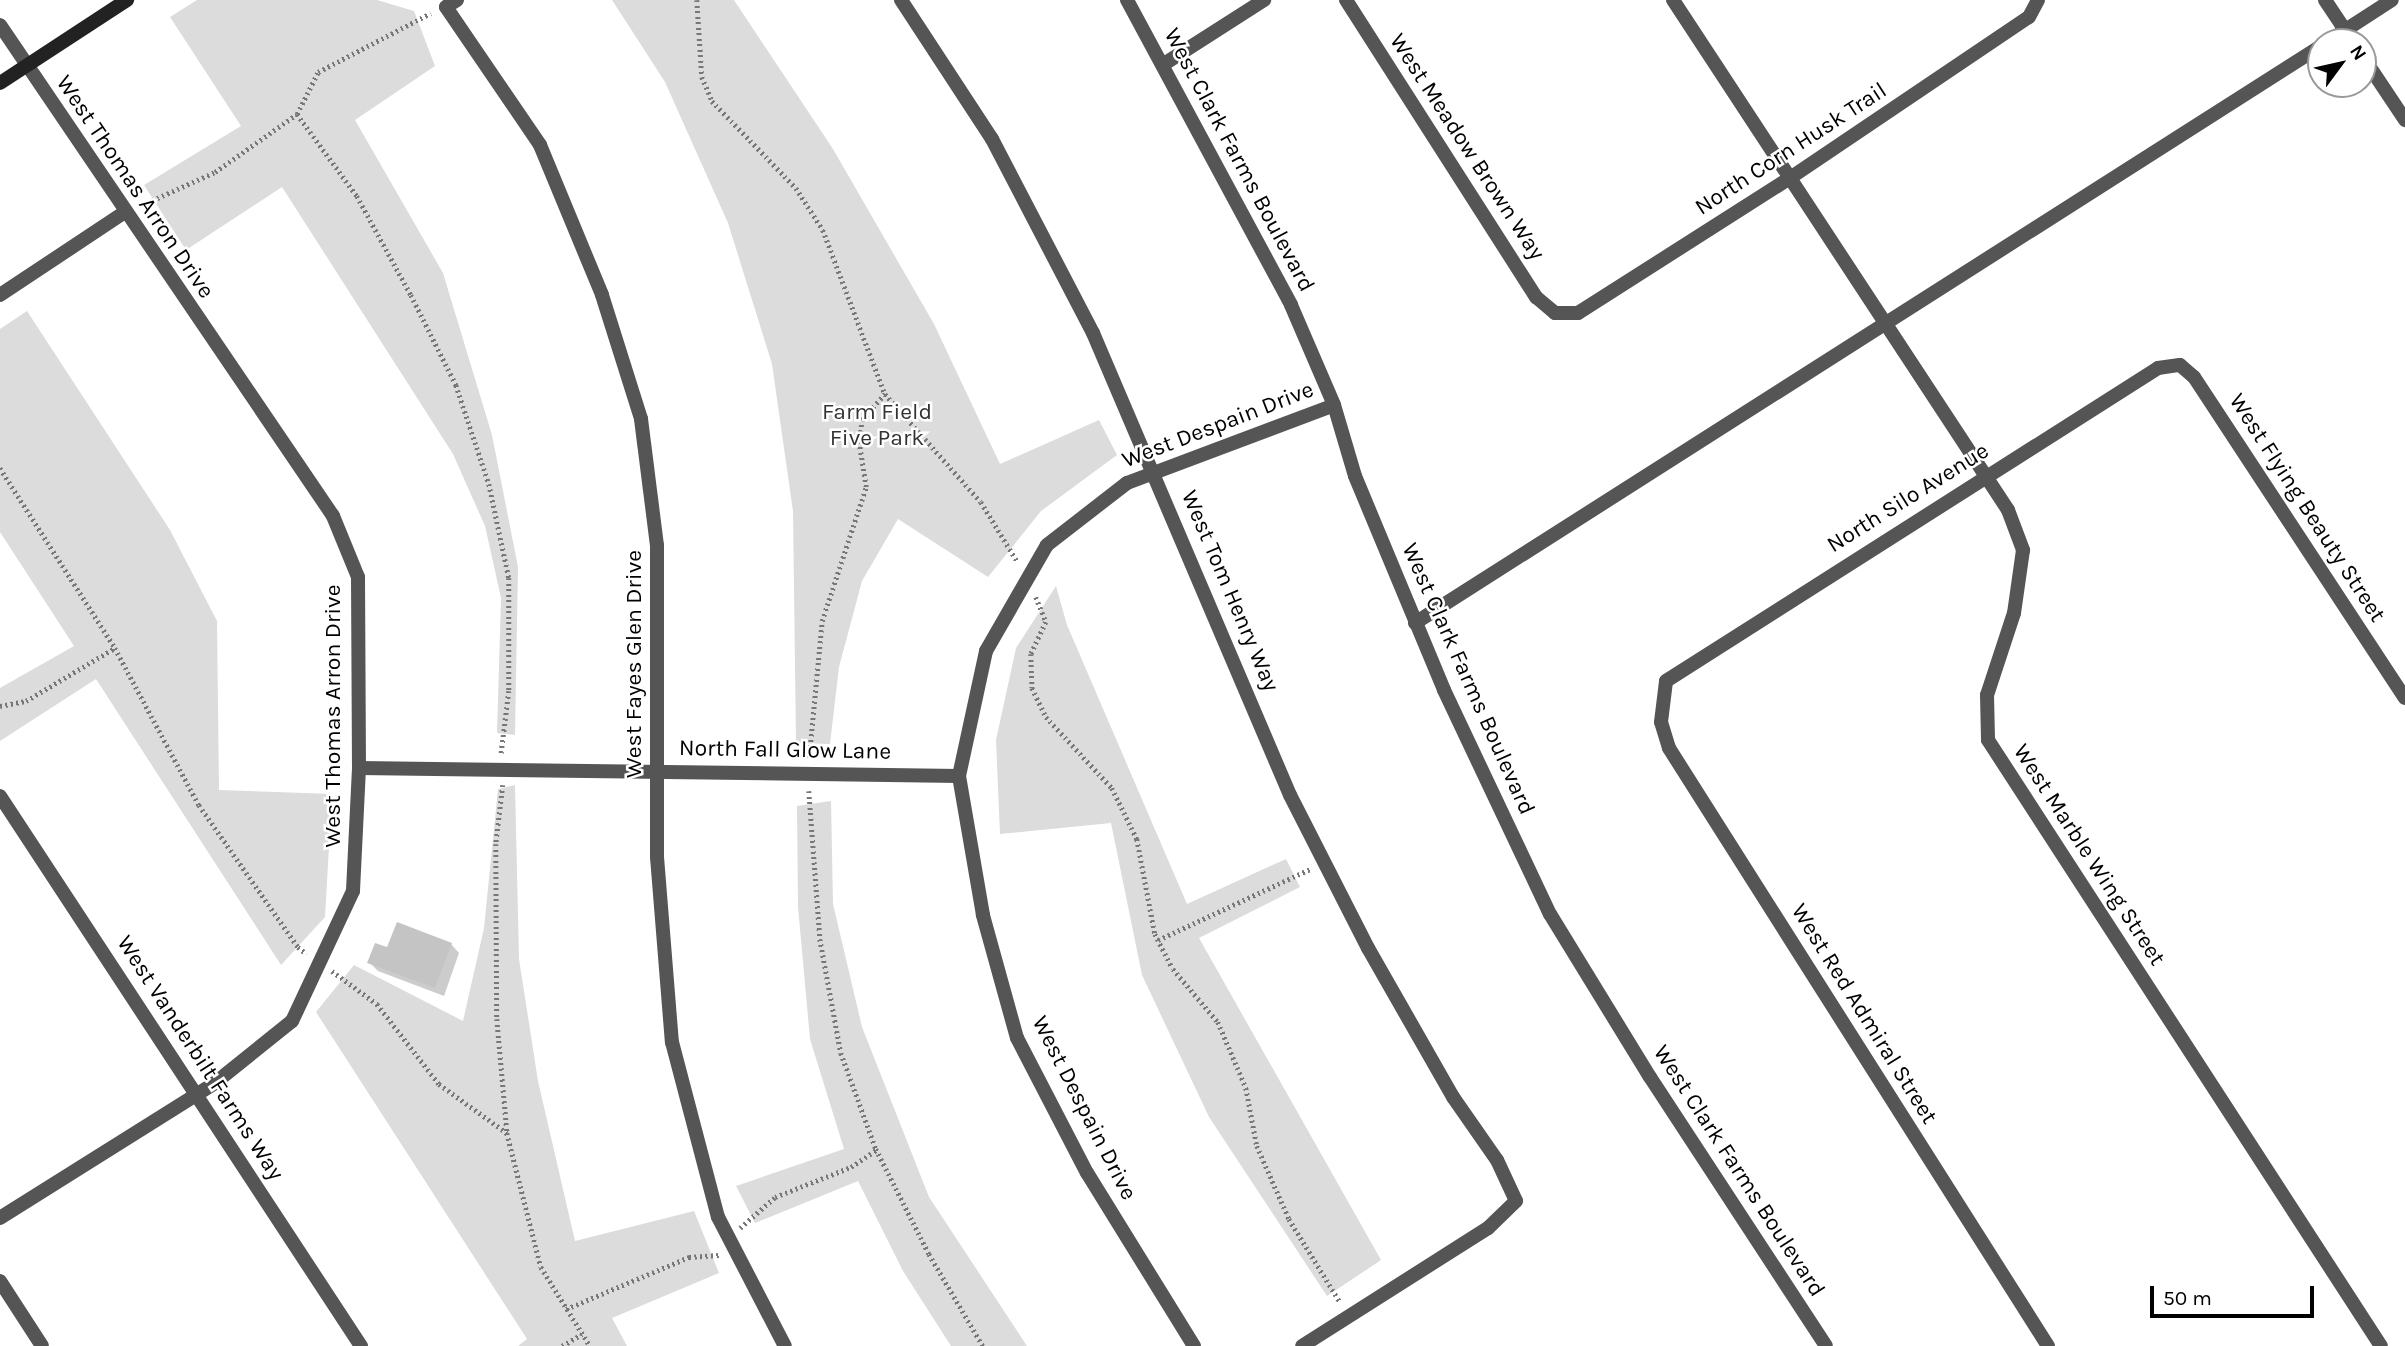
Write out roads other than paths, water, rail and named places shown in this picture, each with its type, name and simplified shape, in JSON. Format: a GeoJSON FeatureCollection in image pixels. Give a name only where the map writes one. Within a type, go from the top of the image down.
{"type":"FeatureCollection","features":[{"type":"Feature","properties":{"kind":"main road"},"geometry":{"type":"LineString","coordinates":[[0,83],[127,0]]}},
{"type":"Feature","properties":{"kind":"street","name":"West Tom Henry Way"},"geometry":{"type":"LineString","coordinates":[[901,0],[992,139],[1093,333],[1156,472],[1290,795],[1368,948],[1453,1097],[1497,1160],[1516,1201],[1488,1228],[1302,1346]]}},
{"type":"Feature","properties":{"kind":"street","name":"West Clark Farms Boulevard"},"geometry":{"type":"LineString","coordinates":[[1127,0],[1164,64],[1291,304],[1334,405],[1354,476],[1415,623],[1550,914],[1650,1077],[1826,1346]]}},
{"type":"Feature","properties":{"kind":"street"},"geometry":{"type":"LineString","coordinates":[[1164,64],[1264,0]]}},
{"type":"Feature","properties":{"kind":"street","name":"West Meadow Brown Way"},"geometry":{"type":"LineString","coordinates":[[1346,0],[1530,288],[1555,313]]}},
{"type":"Feature","properties":{"kind":"street","name":"West Marble Wing Street"},"geometry":{"type":"LineString","coordinates":[[1673,0],[1888,322],[2008,510],[2023,550],[2014,613],[1987,695],[1988,740],[2381,1346]]}},
{"type":"Feature","properties":{"kind":"street","name":"North Corn Husk Trail"},"geometry":{"type":"LineString","coordinates":[[1555,313],[1578,313],[1790,178],[2029,18],[2038,0]]}},
{"type":"Feature","properties":{"kind":"street"},"geometry":{"type":"LineString","coordinates":[[2325,0],[2344,28]]}},
{"type":"Feature","properties":{"kind":"street"},"geometry":{"type":"LineString","coordinates":[[2359,28],[2392,0]]}},
{"type":"Feature","properties":{"kind":"street","name":"West Fayes Glen Drive"},"geometry":{"type":"LineString","coordinates":[[451,3],[540,145],[602,295],[641,419],[657,545],[657,857],[672,1042],[718,1217],[785,1346]]}},
{"type":"Feature","properties":{"kind":"street","name":"West Thomas Arron Drive"},"geometry":{"type":"LineString","coordinates":[[0,25],[25,66],[338,528],[358,577],[359,768],[353,891],[292,1021],[197,1094],[0,1218]]}},
{"type":"Feature","properties":{"kind":"street"},"geometry":{"type":"LineString","coordinates":[[1415,623],[2307,55]]}},
{"type":"Feature","properties":{"kind":"street"},"geometry":{"type":"LineString","coordinates":[[2377,78],[2405,120]]}},
{"type":"Feature","properties":{"kind":"street"},"geometry":{"type":"LineString","coordinates":[[0,295],[125,212]]}},
{"type":"Feature","properties":{"kind":"street","name":"North Silo Avenue"},"geometry":{"type":"LineString","coordinates":[[1660,700],[1666,681],[1681,668],[2158,368],[2180,365],[2194,377]]}},
{"type":"Feature","properties":{"kind":"street","name":"West Flying Beauty Street"},"geometry":{"type":"LineString","coordinates":[[2194,377],[2405,698]]}},
{"type":"Feature","properties":{"kind":"street","name":"West Despain Drive"},"geometry":{"type":"LineString","coordinates":[[1194,1346],[1087,1173],[1017,1038],[983,915],[959,776],[986,650],[1047,545],[1127,483],[1334,405]]}},
{"type":"Feature","properties":{"kind":"street","name":"West Red Admiral Street"},"geometry":{"type":"LineString","coordinates":[[1660,700],[1669,748],[2048,1346]]}},
{"type":"Feature","properties":{"kind":"street","name":"North Fall Glow Lane"},"geometry":{"type":"LineString","coordinates":[[359,768],[959,776]]}},
{"type":"Feature","properties":{"kind":"street","name":"West Vanderbilt Farms Way"},"geometry":{"type":"LineString","coordinates":[[0,796],[361,1346]]}},
{"type":"Feature","properties":{"kind":"street"},"geometry":{"type":"LineString","coordinates":[[0,1281],[42,1346]]}},
{"type":"Feature","properties":{"kind":"park label","name":"Farm Field Five Park"},"geometry":{"type":"Point","coordinates":[877,425]}}]}
